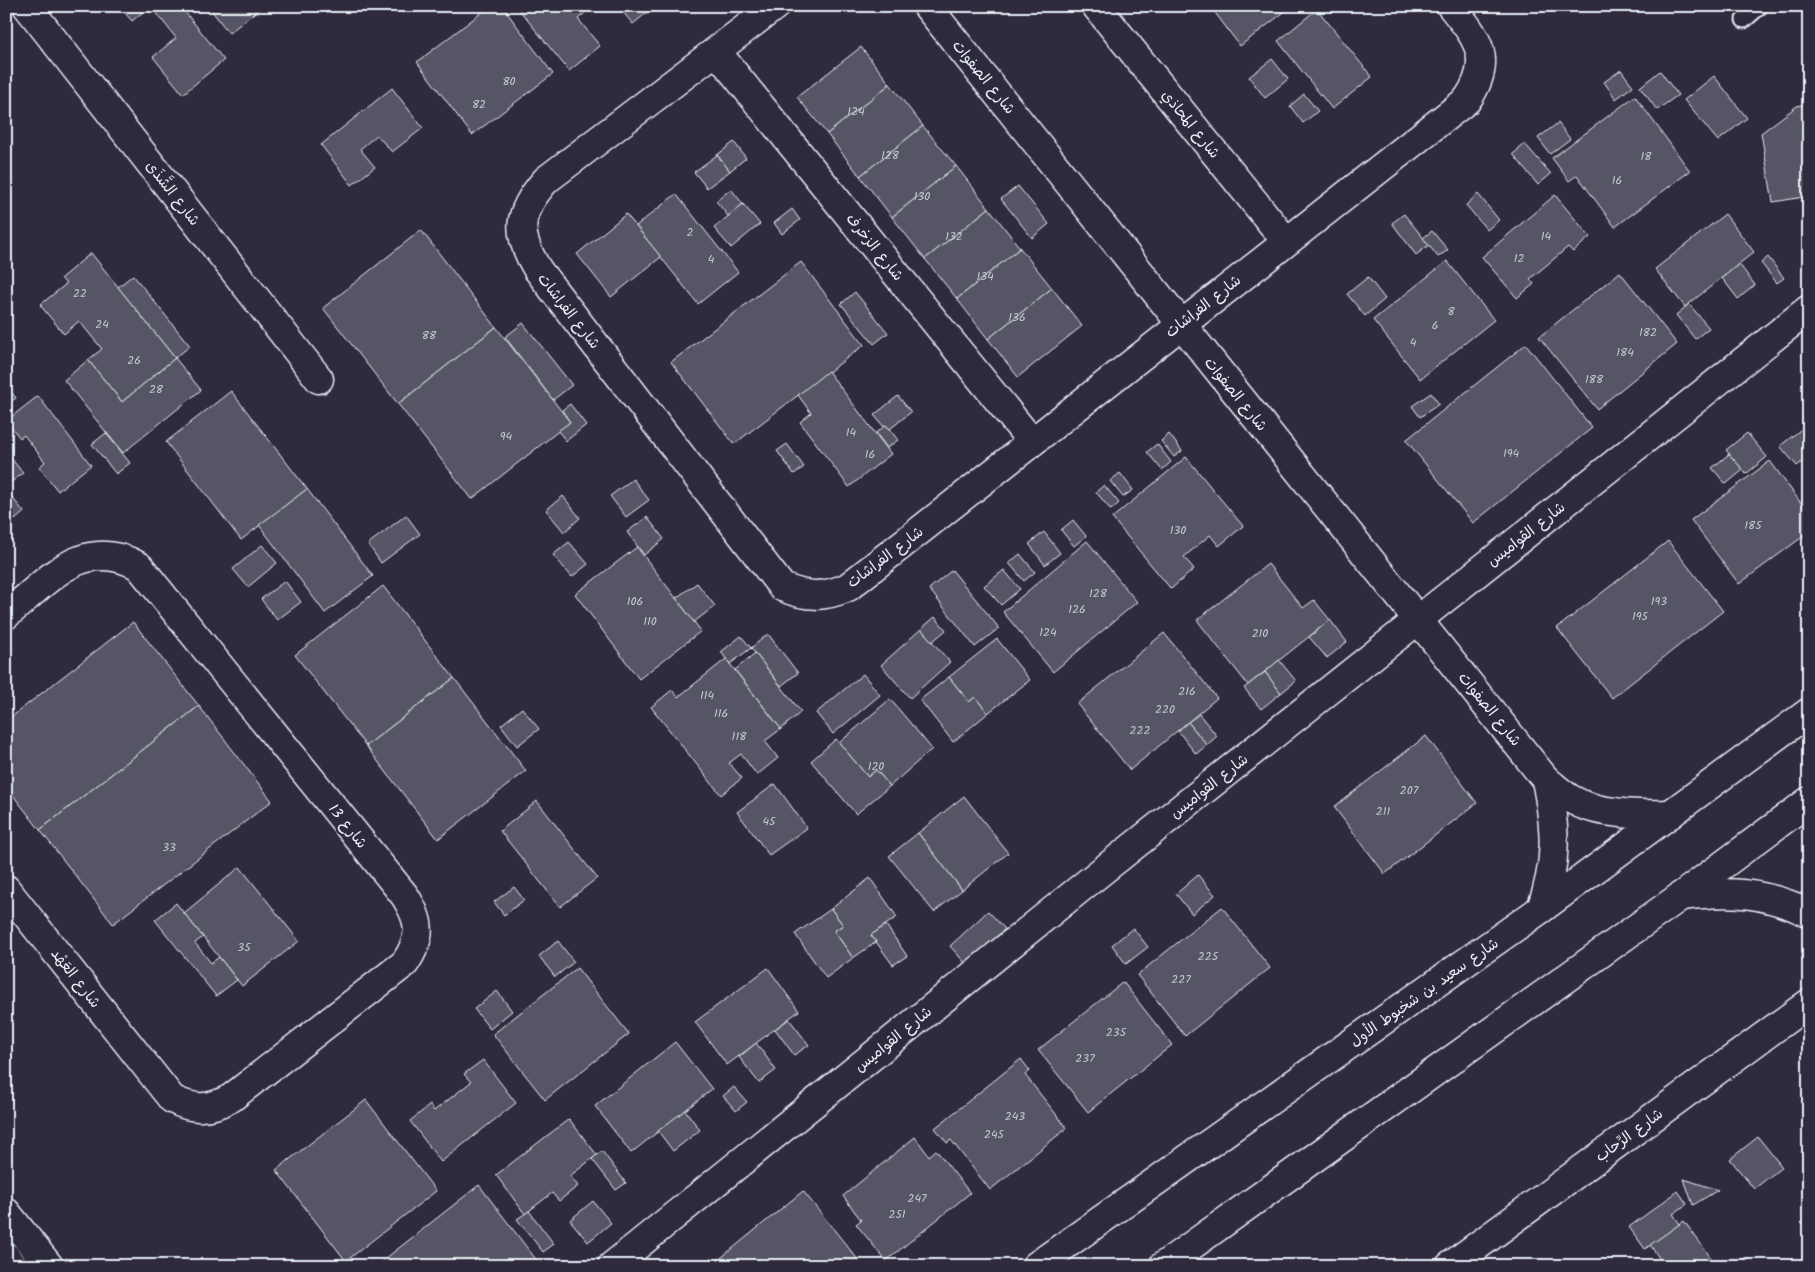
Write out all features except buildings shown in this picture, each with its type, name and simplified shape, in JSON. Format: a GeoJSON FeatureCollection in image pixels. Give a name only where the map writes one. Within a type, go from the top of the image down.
{"type":"FeatureCollection","features":[{"type":"Feature","properties":{"kind":"street","name":"شارع الشَّذَى"},"geometry":{"type":"LineString","coordinates":[[27,6],[319,379]]}},
{"type":"Feature","properties":{"kind":"street","name":"شارع الفراشات"},"geometry":{"type":"LineString","coordinates":[[775,6],[717,52],[546,180],[529,199],[522,224],[524,249],[538,270],[782,587],[798,594],[815,596],[832,594],[848,587],[1467,100],[1477,86],[1481,68],[1480,50],[1474,34],[1452,6]]}},
{"type":"Feature","properties":{"kind":"street","name":"شارع الصفوات"},"geometry":{"type":"LineString","coordinates":[[927,6],[1546,780],[1571,800],[1595,807],[1629,813],[1671,814]]}},
{"type":"Feature","properties":{"kind":"street","name":"شارع المحاذي"},"geometry":{"type":"LineString","coordinates":[[1096,6],[1286,241]]}},
{"type":"Feature","properties":{"kind":"street","name":"شارع الزخرف"},"geometry":{"type":"LineString","coordinates":[[717,52],[1032,442]]}},
{"type":"Feature","properties":{"kind":"street","name":"شارع القواميس"},"geometry":{"type":"LineString","coordinates":[[612,1266],[1809,309]]}},
{"type":"Feature","properties":{"kind":"street","name":"شارع 13"},"geometry":{"type":"LineString","coordinates":[[6,615],[66,566],[80,559],[95,555],[110,555],[125,558],[140,566],[415,912],[419,930],[415,947],[405,963],[231,1098],[217,1105],[201,1109],[186,1106],[172,1099],[145,1067]]}},
{"type":"Feature","properties":{"kind":"street","name":"شارع سعيد بن شخبوط الأول"},"geometry":{"type":"LineString","coordinates":[[1036,1266],[1541,910],[1809,712]]}},
{"type":"Feature","properties":{"kind":"street","name":"شارع الصفوات"},"geometry":{"type":"LineString","coordinates":[[1541,910],[1554,862],[1555,837],[1546,780]]}},
{"type":"Feature","properties":{"kind":"street"},"geometry":{"type":"LineString","coordinates":[[1163,1266],[1681,896],[1809,801]]}},
{"type":"Feature","properties":{"kind":"street","name":"شارع العَهْد"},"geometry":{"type":"LineString","coordinates":[[6,889],[145,1067]]}},
{"type":"Feature","properties":{"kind":"street"},"geometry":{"type":"LineString","coordinates":[[1681,896],[1718,892],[1754,894],[1789,903],[1809,913]]}},
{"type":"Feature","properties":{"kind":"street","name":"شارع الرِّحاب"},"geometry":{"type":"LineString","coordinates":[[1450,1266],[1809,1004]]}},
{"type":"Feature","properties":{"kind":"street"},"geometry":{"type":"LineString","coordinates":[[6,1212],[49,1266]]}},
{"type":"Feature","properties":{"kind":"street"},"geometry":{"type":"LineString","coordinates":[[6,1257],[12,1266]]}},
{"type":"Feature","properties":{"kind":"lane"},"geometry":{"type":"LineString","coordinates":[[1744,20],[1760,6]]}}]}
